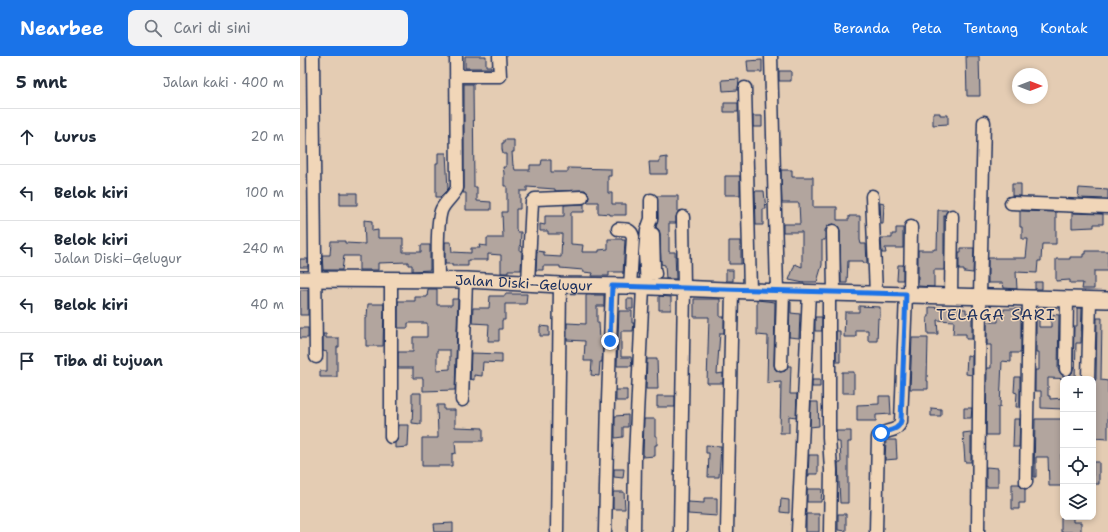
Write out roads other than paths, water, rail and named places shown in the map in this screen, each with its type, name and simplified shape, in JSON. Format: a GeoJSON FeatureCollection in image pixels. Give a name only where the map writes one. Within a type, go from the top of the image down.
{"type":"FeatureCollection","features":[{"type":"Feature","properties":{"kind":"main road","name":"Jalan Diski–Gelugur"},"geometry":{"type":"LineString","coordinates":[[300,279],[466,280],[612,286],[650,281],[684,289],[732,291],[1090,298],[1108,300]]}},
{"type":"Feature","properties":{"kind":"street"},"geometry":{"type":"LineString","coordinates":[[313,56],[316,357]]}},
{"type":"Feature","properties":{"kind":"street"},"geometry":{"type":"LineString","coordinates":[[438,280],[440,216],[443,205],[454,195],[457,188],[456,56]]}},
{"type":"Feature","properties":{"kind":"street"},"geometry":{"type":"LineString","coordinates":[[456,76],[500,76],[500,56]]}},
{"type":"Feature","properties":{"kind":"street"},"geometry":{"type":"LineString","coordinates":[[771,56],[780,292],[781,365]]}},
{"type":"Feature","properties":{"kind":"street"},"geometry":{"type":"LineString","coordinates":[[745,88],[750,291]]}},
{"type":"Feature","properties":{"kind":"street"},"geometry":{"type":"LineString","coordinates":[[978,532],[980,296],[984,122]]}},
{"type":"Feature","properties":{"kind":"street"},"geometry":{"type":"LineString","coordinates":[[872,196],[876,294]]}},
{"type":"Feature","properties":{"kind":"street"},"geometry":{"type":"LineString","coordinates":[[528,283],[532,202],[536,199],[582,197]]}},
{"type":"Feature","properties":{"kind":"street"},"geometry":{"type":"LineString","coordinates":[[634,532],[635,458],[650,281],[654,269],[653,230],[650,223],[652,200]]}},
{"type":"Feature","properties":{"kind":"street"},"geometry":{"type":"LineString","coordinates":[[1011,203],[1108,207]]}},
{"type":"Feature","properties":{"kind":"street"},"geometry":{"type":"LineString","coordinates":[[951,296],[952,216]]}},
{"type":"Feature","properties":{"kind":"street"},"geometry":{"type":"LineString","coordinates":[[680,532],[684,289],[683,217]]}},
{"type":"Feature","properties":{"kind":"street"},"geometry":{"type":"LineString","coordinates":[[876,532],[878,437],[881,433],[895,430],[901,421],[911,227]]}},
{"type":"Feature","properties":{"kind":"street"},"geometry":{"type":"LineString","coordinates":[[618,229],[627,229],[630,231],[650,281]]}},
{"type":"Feature","properties":{"kind":"street"},"geometry":{"type":"LineString","coordinates":[[830,532],[831,470],[829,437],[833,231]]}},
{"type":"Feature","properties":{"kind":"street"},"geometry":{"type":"LineString","coordinates":[[391,280],[391,437]]}},
{"type":"Feature","properties":{"kind":"street"},"geometry":{"type":"LineString","coordinates":[[462,400],[466,280]]}},
{"type":"Feature","properties":{"kind":"street"},"geometry":{"type":"LineString","coordinates":[[557,532],[560,285]]}},
{"type":"Feature","properties":{"kind":"street"},"geometry":{"type":"LineString","coordinates":[[605,532],[612,286]]}},
{"type":"Feature","properties":{"kind":"street"},"geometry":{"type":"LineString","coordinates":[[727,532],[732,291]]}},
{"type":"Feature","properties":{"kind":"street"},"geometry":{"type":"LineString","coordinates":[[798,532],[809,292]]}},
{"type":"Feature","properties":{"kind":"street"},"geometry":{"type":"LineString","coordinates":[[1026,482],[1029,298]]}},
{"type":"Feature","properties":{"kind":"street"},"geometry":{"type":"LineString","coordinates":[[1066,369],[1067,298]]}},
{"type":"Feature","properties":{"kind":"street"},"geometry":{"type":"LineString","coordinates":[[1088,376],[1090,298]]}},
{"type":"Feature","properties":{"kind":"district","name":"TELAGA SARI"},"geometry":{"type":"Point","coordinates":[996,314]}}]}
